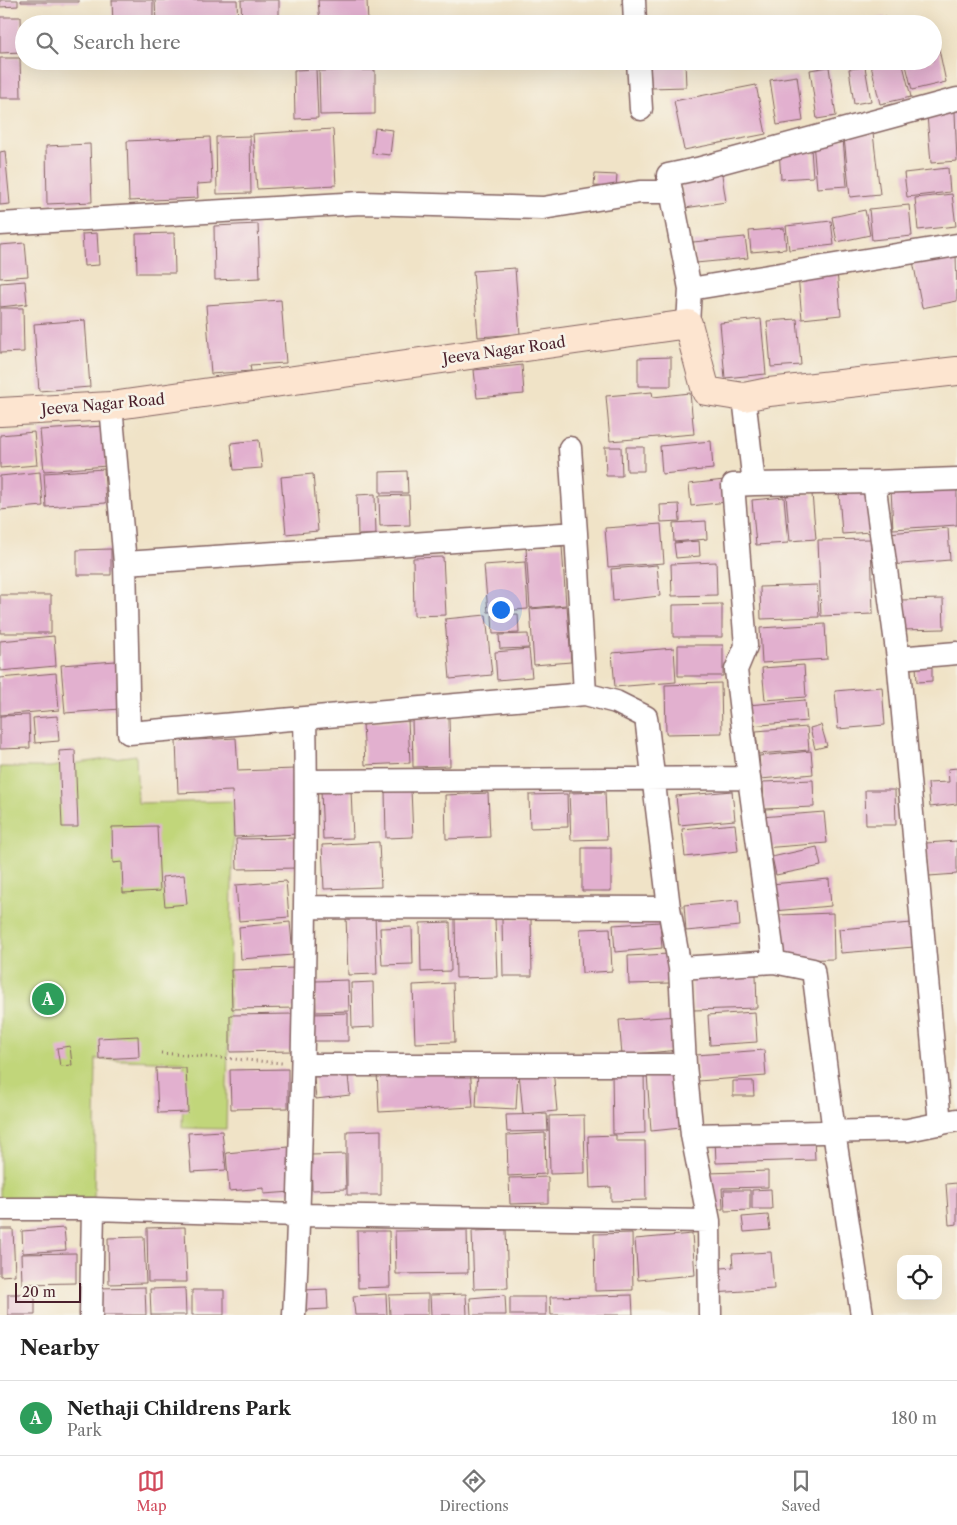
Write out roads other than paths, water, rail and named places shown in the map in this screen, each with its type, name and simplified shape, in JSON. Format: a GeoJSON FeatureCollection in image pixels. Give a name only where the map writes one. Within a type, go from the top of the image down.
{"type":"FeatureCollection","features":[{"type":"Feature","properties":{"kind":"street"},"geometry":{"type":"LineString","coordinates":[[634,0],[635,15]]}},
{"type":"Feature","properties":{"kind":"street"},"geometry":{"type":"LineString","coordinates":[[639,70],[641,109]]}},
{"type":"Feature","properties":{"kind":"street"},"geometry":{"type":"LineString","coordinates":[[957,99],[697,169],[668,175],[690,289],[688,324],[706,392],[744,397],[769,392],[957,371]]}},
{"type":"Feature","properties":{"kind":"street"},"geometry":{"type":"LineString","coordinates":[[0,224],[361,203],[543,208],[640,192],[671,192]]}},
{"type":"Feature","properties":{"kind":"street"},"geometry":{"type":"LineString","coordinates":[[690,289],[957,245]]}},
{"type":"Feature","properties":{"kind":"street","name":"Jeeva Nagar Road"},"geometry":{"type":"LineString","coordinates":[[0,412],[111,406],[688,324]]}},
{"type":"Feature","properties":{"kind":"street"},"geometry":{"type":"LineString","coordinates":[[744,397],[754,484]]}},
{"type":"Feature","properties":{"kind":"street"},"geometry":{"type":"LineString","coordinates":[[111,406],[125,563],[129,733],[585,694],[616,702],[646,717],[652,780],[669,908],[680,968],[685,1065],[692,1135],[709,1222],[710,1315]]}},
{"type":"Feature","properties":{"kind":"street"},"geometry":{"type":"LineString","coordinates":[[570,448],[585,694]]}},
{"type":"Feature","properties":{"kind":"street"},"geometry":{"type":"LineString","coordinates":[[774,962],[736,670],[746,646],[733,485],[957,479]]}},
{"type":"Feature","properties":{"kind":"street"},"geometry":{"type":"LineString","coordinates":[[692,1135],[908,1130],[949,1122],[924,956],[898,658],[874,482]]}},
{"type":"Feature","properties":{"kind":"street"},"geometry":{"type":"LineString","coordinates":[[125,563],[576,533]]}},
{"type":"Feature","properties":{"kind":"street"},"geometry":{"type":"LineString","coordinates":[[898,658],[957,653]]}},
{"type":"Feature","properties":{"kind":"street"},"geometry":{"type":"LineString","coordinates":[[294,1315],[300,1215],[305,907],[305,718]]}},
{"type":"Feature","properties":{"kind":"street"},"geometry":{"type":"LineString","coordinates":[[306,781],[750,778]]}},
{"type":"Feature","properties":{"kind":"street"},"geometry":{"type":"LineString","coordinates":[[305,907],[669,908]]}},
{"type":"Feature","properties":{"kind":"street"},"geometry":{"type":"LineString","coordinates":[[680,968],[774,962],[813,970],[834,1132],[862,1315]]}},
{"type":"Feature","properties":{"kind":"street"},"geometry":{"type":"LineString","coordinates":[[302,1065],[685,1065]]}},
{"type":"Feature","properties":{"kind":"street"},"geometry":{"type":"LineString","coordinates":[[0,1209],[92,1209],[300,1215],[709,1222]]}},
{"type":"Feature","properties":{"kind":"street"},"geometry":{"type":"LineString","coordinates":[[92,1209],[92,1315]]}},
{"type":"Feature","properties":{"kind":"place","name":"Nethaji Childrens Park"},"geometry":{"type":"Point","coordinates":[48,999]}}]}
